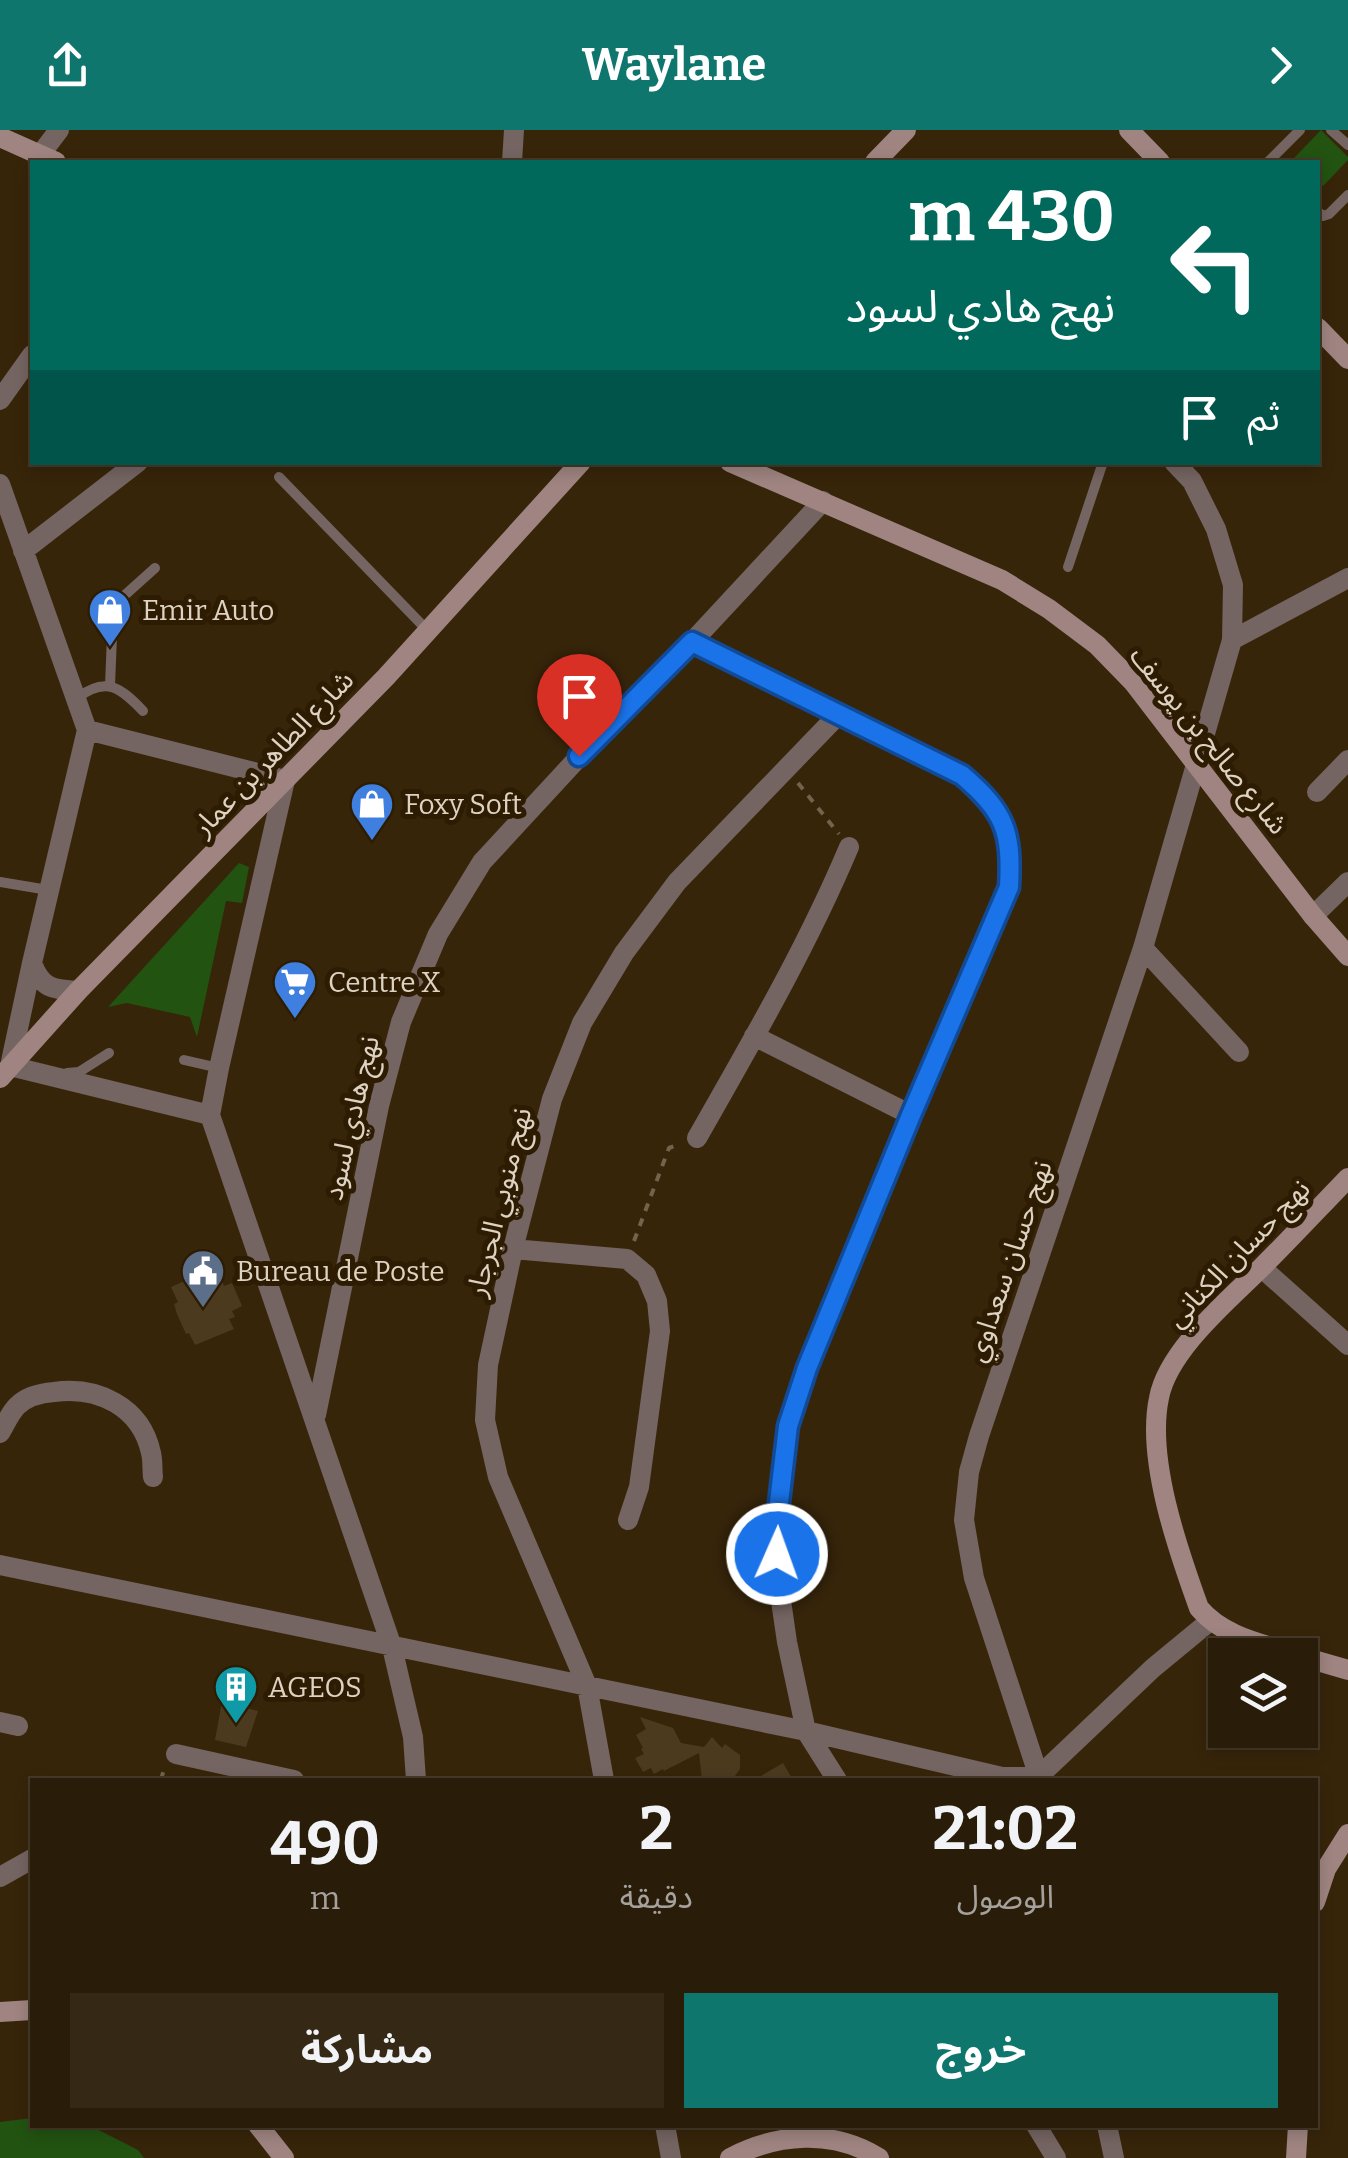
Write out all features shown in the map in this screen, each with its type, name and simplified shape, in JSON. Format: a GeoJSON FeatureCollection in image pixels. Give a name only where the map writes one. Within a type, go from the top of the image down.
{"type":"FeatureCollection","features":[{"type":"Feature","properties":{"kind":"street"},"geometry":{"type":"LineString","coordinates":[[0,137],[48,158],[59,130]]}},
{"type":"Feature","properties":{"kind":"street"},"geometry":{"type":"LineString","coordinates":[[512,160],[514,130]]}},
{"type":"Feature","properties":{"kind":"street"},"geometry":{"type":"LineString","coordinates":[[877,160],[906,130]]}},
{"type":"Feature","properties":{"kind":"street"},"geometry":{"type":"LineString","coordinates":[[1129,130],[1158,160]]}},
{"type":"Feature","properties":{"kind":"street"},"geometry":{"type":"LineString","coordinates":[[1320,330],[1348,360]]}},
{"type":"Feature","properties":{"kind":"street"},"geometry":{"type":"LineString","coordinates":[[0,400],[30,359]]}},
{"type":"Feature","properties":{"kind":"street"},"geometry":{"type":"LineString","coordinates":[[23,551],[134,465]]}},
{"type":"Feature","properties":{"kind":"street","name":"شارع الطاهر بن عمار"},"geometry":{"type":"LineString","coordinates":[[5,1072],[78,991],[428,631],[578,465]]}},
{"type":"Feature","properties":{"kind":"street","name":"شارع صالح بن يوسف"},"geometry":{"type":"LineString","coordinates":[[737,465],[1002,580],[1049,608],[1096,645],[1134,682],[1348,956]]}},
{"type":"Feature","properties":{"kind":"street","name":"نهج حسان سعداوي"},"geometry":{"type":"LineString","coordinates":[[1039,1778],[974,1578],[964,1520],[969,1472],[1142,948],[1232,640],[1233,586],[1216,528],[1192,480],[1177,465]]}},
{"type":"Feature","properties":{"kind":"street"},"geometry":{"type":"LineString","coordinates":[[0,484],[87,730],[5,1072],[51,1075],[210,1115]]}},
{"type":"Feature","properties":{"kind":"street","name":"نهج هادي لسود"},"geometry":{"type":"LineString","coordinates":[[315,1418],[379,1106],[402,1022],[438,934],[482,862],[823,502]]}},
{"type":"Feature","properties":{"kind":"street"},"geometry":{"type":"LineString","coordinates":[[1232,640],[1348,578]]}},
{"type":"Feature","properties":{"kind":"street"},"geometry":{"type":"LineString","coordinates":[[692,642],[962,775],[988,797],[1006,828],[1011,851],[1009,887],[807,1368],[788,1426],[776,1528],[778,1580],[806,1731],[836,1778]]}},
{"type":"Feature","properties":{"kind":"street","name":"نهج منوبي الجرجار"},"geometry":{"type":"LineString","coordinates":[[604,1778],[587,1686],[498,1477],[485,1420],[488,1365],[513,1248],[552,1099],[582,1023],[624,953],[678,882],[838,714]]}},
{"type":"Feature","properties":{"kind":"street"},"geometry":{"type":"LineString","coordinates":[[87,730],[286,780],[210,1115],[392,1647],[413,1737],[416,1778]]}},
{"type":"Feature","properties":{"kind":"street"},"geometry":{"type":"LineString","coordinates":[[1317,792],[1348,760]]}},
{"type":"Feature","properties":{"kind":"street"},"geometry":{"type":"LineString","coordinates":[[697,1138],[754,1036],[849,847]]}},
{"type":"Feature","properties":{"kind":"street"},"geometry":{"type":"LineString","coordinates":[[1313,916],[1348,882]]}},
{"type":"Feature","properties":{"kind":"street"},"geometry":{"type":"LineString","coordinates":[[1142,948],[1239,1052]]}},
{"type":"Feature","properties":{"kind":"street"},"geometry":{"type":"LineString","coordinates":[[32,963],[38,978],[50,987],[78,991]]}},
{"type":"Feature","properties":{"kind":"street"},"geometry":{"type":"LineString","coordinates":[[754,1036],[911,1115]]}},
{"type":"Feature","properties":{"kind":"street","name":"نهج حسان الكناني"},"geometry":{"type":"LineString","coordinates":[[1210,1621],[1199,1608],[1162,1482],[1156,1416],[1159,1394],[1180,1355],[1225,1302],[1348,1178]]}},
{"type":"Feature","properties":{"kind":"street"},"geometry":{"type":"LineString","coordinates":[[513,1248],[627,1259],[646,1275],[657,1301],[660,1331],[639,1488],[628,1520]]}},
{"type":"Feature","properties":{"kind":"street"},"geometry":{"type":"LineString","coordinates":[[1262,1268],[1348,1345]]}},
{"type":"Feature","properties":{"kind":"street"},"geometry":{"type":"LineString","coordinates":[[0,1433],[18,1405],[40,1394],[96,1392],[120,1405],[139,1425],[151,1452],[152,1477]]}},
{"type":"Feature","properties":{"kind":"street"},"geometry":{"type":"LineString","coordinates":[[0,1565],[806,1731],[1002,1777],[1039,1778],[1154,1668],[1210,1621],[1243,1638]]}},
{"type":"Feature","properties":{"kind":"street"},"geometry":{"type":"LineString","coordinates":[[1318,1661],[1348,1670]]}},
{"type":"Feature","properties":{"kind":"street"},"geometry":{"type":"LineString","coordinates":[[176,1754],[285,1778]]}},
{"type":"Feature","properties":{"kind":"street"},"geometry":{"type":"LineString","coordinates":[[1318,1893],[1326,1869],[1348,1834]]}},
{"type":"Feature","properties":{"kind":"street"},"geometry":{"type":"LineString","coordinates":[[0,1876],[30,1860]]}},
{"type":"Feature","properties":{"kind":"street"},"geometry":{"type":"LineString","coordinates":[[0,2012],[30,2010]]}},
{"type":"Feature","properties":{"kind":"street"},"geometry":{"type":"LineString","coordinates":[[260,2128],[284,2158]]}},
{"type":"Feature","properties":{"kind":"street"},"geometry":{"type":"LineString","coordinates":[[666,2128],[671,2158]]}},
{"type":"Feature","properties":{"kind":"street"},"geometry":{"type":"LineString","coordinates":[[1038,2128],[1056,2158]]}},
{"type":"Feature","properties":{"kind":"street"},"geometry":{"type":"LineString","coordinates":[[1109,2128],[1114,2158]]}},
{"type":"Feature","properties":{"kind":"street"},"geometry":{"type":"LineString","coordinates":[[1296,2158],[1298,2128]]}},
{"type":"Feature","properties":{"kind":"street"},"geometry":{"type":"LineString","coordinates":[[730,2158],[788,2138],[826,2137],[864,2148],[880,2158]]}},
{"type":"Feature","properties":{"kind":"lane"},"geometry":{"type":"LineString","coordinates":[[1270,160],[1300,130]]}},
{"type":"Feature","properties":{"kind":"lane"},"geometry":{"type":"LineString","coordinates":[[1331,130],[1348,145]]}},
{"type":"Feature","properties":{"kind":"lane"},"geometry":{"type":"LineString","coordinates":[[1320,214],[1329,214],[1348,195]]}},
{"type":"Feature","properties":{"kind":"lane"},"geometry":{"type":"LineString","coordinates":[[1068,567],[1102,465]]}},
{"type":"Feature","properties":{"kind":"lane"},"geometry":{"type":"LineString","coordinates":[[279,477],[428,631]]}},
{"type":"Feature","properties":{"kind":"lane"},"geometry":{"type":"LineString","coordinates":[[110,686],[113,610],[155,568]]}},
{"type":"Feature","properties":{"kind":"lane"},"geometry":{"type":"LineString","coordinates":[[76,699],[91,688],[110,686],[119,688],[143,711]]}},
{"type":"Feature","properties":{"kind":"lane"},"geometry":{"type":"LineString","coordinates":[[0,882],[49,890]]}},
{"type":"Feature","properties":{"kind":"lane"},"geometry":{"type":"LineString","coordinates":[[51,1075],[79,1072],[109,1053]]}},
{"type":"Feature","properties":{"kind":"lane"},"geometry":{"type":"LineString","coordinates":[[184,1060],[219,1068]]}},
{"type":"Feature","properties":{"kind":"path"},"geometry":{"type":"LineString","coordinates":[[786,768],[849,847]]}},
{"type":"Feature","properties":{"kind":"path"},"geometry":{"type":"LineString","coordinates":[[627,1259],[669,1148],[697,1138]]}},
{"type":"Feature","properties":{"kind":"green space"},"geometry":{"type":"Polygon","coordinates":[[[1321,130],[1348,160],[1323,186],[1320,160],[1294,158],[1321,130]]]}},
{"type":"Feature","properties":{"kind":"green space"},"geometry":{"type":"Polygon","coordinates":[[[239,863],[249,867],[242,903],[226,901],[197,1037],[190,1017],[127,1003],[108,1007],[239,863]]]}},
{"type":"Feature","properties":{"kind":"green space"},"geometry":{"type":"Polygon","coordinates":[[[30,2118],[30,2128],[95,2128],[138,2150],[144,2158],[0,2158],[0,2122],[30,2118]]]}},
{"type":"Feature","properties":{"kind":"building"},"geometry":{"type":"Polygon","coordinates":[[[216,1267],[224,1286],[232,1283],[242,1306],[232,1311],[235,1317],[229,1319],[234,1329],[195,1345],[177,1314],[174,1304],[178,1302],[171,1287],[216,1267]]]}},
{"type":"Feature","properties":{"kind":"building","name":"AGEOS"},"geometry":{"type":"Polygon","coordinates":[[[222,1702],[258,1711],[246,1747],[215,1740],[222,1702]]]}},
{"type":"Feature","properties":{"kind":"building"},"geometry":{"type":"Polygon","coordinates":[[[640,1717],[673,1728],[681,1743],[704,1747],[712,1737],[722,1748],[725,1744],[740,1755],[740,1769],[733,1778],[702,1778],[699,1753],[664,1771],[654,1774],[651,1768],[643,1772],[635,1758],[644,1754],[636,1735],[646,1729],[640,1717]]]}},
{"type":"Feature","properties":{"kind":"building"},"geometry":{"type":"Polygon","coordinates":[[[783,1763],[792,1778],[757,1778],[783,1763]]]}},
{"type":"Feature","properties":{"kind":"place","name":"Emir Auto"},"geometry":{"type":"Point","coordinates":[110,648]}},
{"type":"Feature","properties":{"kind":"place","name":"Foxy Soft"},"geometry":{"type":"Point","coordinates":[372,842]}},
{"type":"Feature","properties":{"kind":"place","name":"Centre X"},"geometry":{"type":"Point","coordinates":[295,1020]}},
{"type":"Feature","properties":{"kind":"place","name":"Bureau de Poste"},"geometry":{"type":"Point","coordinates":[203,1309]}},
{"type":"Feature","properties":{"kind":"place","name":"AGEOS"},"geometry":{"type":"Point","coordinates":[236,1725]}},
{"type":"Feature","properties":{"kind":"route"},"geometry":{"type":"LineString","coordinates":[[579,756],[692,642],[962,775],[988,797],[1006,828],[1011,851],[1009,887],[836,1296],[788,1426],[776,1528],[777,1554]]}}]}
